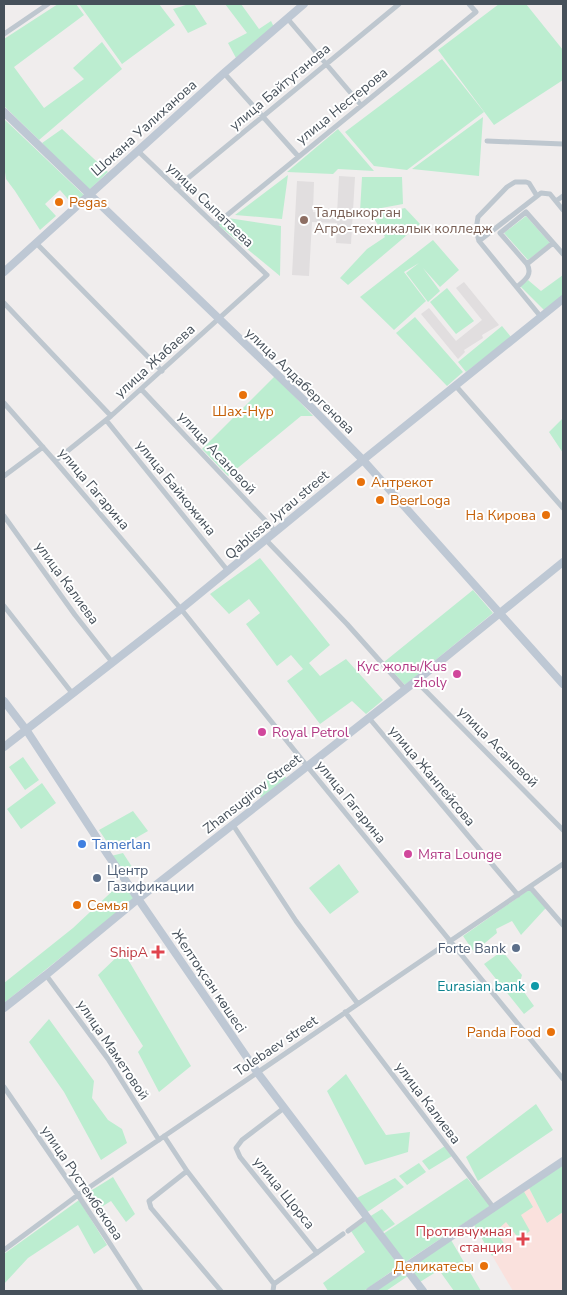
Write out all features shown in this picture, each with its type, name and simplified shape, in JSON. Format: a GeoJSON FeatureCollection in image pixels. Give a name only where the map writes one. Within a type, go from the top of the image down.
{"type":"FeatureCollection","features":[{"type":"Feature","properties":{"kind":"street"},"geometry":{"type":"LineString","coordinates":[[4,34],[48,4]]}},
{"type":"Feature","properties":{"kind":"street","name":"Шокана Уалиханова"},"geometry":{"type":"LineString","coordinates":[[4,272],[224,72],[304,4]]}},
{"type":"Feature","properties":{"kind":"street","name":"улица Байтуганова"},"geometry":{"type":"LineString","coordinates":[[176,188],[398,4]]}},
{"type":"Feature","properties":{"kind":"street","name":"улица Нестерова"},"geometry":{"type":"LineString","coordinates":[[215,226],[298,156],[476,12],[469,4]]}},
{"type":"Feature","properties":{"kind":"street"},"geometry":{"type":"LineString","coordinates":[[287,18],[361,105]]}},
{"type":"Feature","properties":{"kind":"street"},"geometry":{"type":"LineString","coordinates":[[224,72],[298,156]]}},
{"type":"Feature","properties":{"kind":"street","name":"улица Алдабергенова"},"geometry":{"type":"LineString","coordinates":[[4,112],[313,409],[363,460],[563,684]]}},
{"type":"Feature","properties":{"kind":"street"},"geometry":{"type":"LineString","coordinates":[[487,141],[563,144]]}},
{"type":"Feature","properties":{"kind":"street","name":"улица Сыпатаева"},"geometry":{"type":"LineString","coordinates":[[138,151],[267,275]]}},
{"type":"Feature","properties":{"kind":"street"},"geometry":{"type":"LineString","coordinates":[[537,196],[529,183],[526,182],[515,182],[506,187],[478,217],[476,230],[479,241],[541,317]]}},
{"type":"Feature","properties":{"kind":"street"},"geometry":{"type":"LineString","coordinates":[[479,241],[541,193],[550,194],[563,210]]}},
{"type":"Feature","properties":{"kind":"street"},"geometry":{"type":"LineString","coordinates":[[556,201],[563,196]]}},
{"type":"Feature","properties":{"kind":"street"},"geometry":{"type":"LineString","coordinates":[[517,287],[530,274],[529,269],[527,264],[500,233],[526,212],[563,254]]}},
{"type":"Feature","properties":{"kind":"street"},"geometry":{"type":"LineString","coordinates":[[527,264],[553,243]]}},
{"type":"Feature","properties":{"kind":"street"},"geometry":{"type":"LineString","coordinates":[[37,244],[162,371]]}},
{"type":"Feature","properties":{"kind":"street","name":"улица Жабаева"},"geometry":{"type":"LineString","coordinates":[[56,461],[162,371],[267,275]]}},
{"type":"Feature","properties":{"kind":"street","name":"Qablissa Jyrau street"},"geometry":{"type":"LineString","coordinates":[[4,747],[181,609],[563,299]]}},
{"type":"Feature","properties":{"kind":"street","name":"улица Байкожина"},"geometry":{"type":"LineString","coordinates":[[4,303],[108,418],[228,571]]}},
{"type":"Feature","properties":{"kind":"street"},"geometry":{"type":"LineString","coordinates":[[456,385],[563,508]]}},
{"type":"Feature","properties":{"kind":"street","name":"улица Асановой"},"geometry":{"type":"LineString","coordinates":[[141,389],[276,532]]}},
{"type":"Feature","properties":{"kind":"street","name":"улица Гагарина"},"geometry":{"type":"LineString","coordinates":[[4,403],[56,461],[181,609],[563,1079]]}},
{"type":"Feature","properties":{"kind":"street"},"geometry":{"type":"LineString","coordinates":[[4,476],[43,447]]}},
{"type":"Feature","properties":{"kind":"street","name":"улица Калиева"},"geometry":{"type":"LineString","coordinates":[[4,516],[75,615],[112,662]]}},
{"type":"Feature","properties":{"kind":"street"},"geometry":{"type":"LineString","coordinates":[[266,540],[347,624],[405,689]]}},
{"type":"Feature","properties":{"kind":"street","name":"Zhansugirov Street"},"geometry":{"type":"LineString","coordinates":[[4,1008],[138,899],[416,681],[563,562]]}},
{"type":"Feature","properties":{"kind":"street"},"geometry":{"type":"LineString","coordinates":[[4,606],[72,693]]}},
{"type":"Feature","properties":{"kind":"street","name":"улица Асановой"},"geometry":{"type":"LineString","coordinates":[[416,681],[563,830]]}},
{"type":"Feature","properties":{"kind":"street","name":"Желтоқсан көшесі"},"geometry":{"type":"LineString","coordinates":[[4,701],[27,730],[138,899],[257,1072],[423,1291]]}},
{"type":"Feature","properties":{"kind":"street","name":"улица Жанпейсова"},"geometry":{"type":"LineString","coordinates":[[369,718],[518,895]]}},
{"type":"Feature","properties":{"kind":"street"},"geometry":{"type":"LineString","coordinates":[[233,825],[296,921],[358,1004]]}},
{"type":"Feature","properties":{"kind":"street","name":"Tolebaev street"},"geometry":{"type":"LineString","coordinates":[[4,1250],[78,1195],[563,864]]}},
{"type":"Feature","properties":{"kind":"street"},"geometry":{"type":"LineString","coordinates":[[530,886],[563,925]]}},
{"type":"Feature","properties":{"kind":"street","name":"улица Маметовой"},"geometry":{"type":"LineString","coordinates":[[46,975],[108,1059],[159,1140]]}},
{"type":"Feature","properties":{"kind":"street","name":"улица Калиева"},"geometry":{"type":"LineString","coordinates":[[345,1012],[493,1206]]}},
{"type":"Feature","properties":{"kind":"street","name":"улица Рустембекова"},"geometry":{"type":"LineString","coordinates":[[4,1087],[141,1291]]}},
{"type":"Feature","properties":{"kind":"street","name":"улица Щорса"},"geometry":{"type":"LineString","coordinates":[[284,1108],[242,1140],[236,1148],[240,1157],[317,1253]]}},
{"type":"Feature","properties":{"kind":"street"},"geometry":{"type":"LineString","coordinates":[[164,1136],[187,1171],[274,1284],[273,1291]]}},
{"type":"Feature","properties":{"kind":"street"},"geometry":{"type":"LineString","coordinates":[[370,1291],[493,1206],[563,1161]]}},
{"type":"Feature","properties":{"kind":"street"},"geometry":{"type":"LineString","coordinates":[[187,1171],[149,1201],[151,1208],[221,1291]]}},
{"type":"Feature","properties":{"kind":"street"},"geometry":{"type":"LineString","coordinates":[[274,1284],[367,1217]]}},
{"type":"Feature","properties":{"kind":"shaded area"},"geometry":{"type":"Polygon","coordinates":[[[339,176],[355,177],[351,244],[336,243],[337,223],[312,222],[309,276],[292,275],[297,181],[314,182],[313,212],[337,214],[339,176]]]}},
{"type":"Feature","properties":{"kind":"shaded area"},"geometry":{"type":"Polygon","coordinates":[[[464,282],[499,325],[482,335],[483,338],[464,350],[465,352],[458,359],[421,314],[429,308],[456,341],[482,320],[456,288],[464,282]]]}},
{"type":"Feature","properties":{"kind":"shaded area","name":"Противчумная станция"},"geometry":{"type":"Polygon","coordinates":[[[528,1186],[547,1223],[563,1212],[563,1291],[513,1291],[473,1223],[528,1186]]]}},
{"type":"Feature","properties":{"kind":"green space"},"geometry":{"type":"Polygon","coordinates":[[[58,4],[76,4],[84,15],[14,67],[44,108],[84,79],[73,68],[102,42],[122,69],[39,140],[4,106],[4,39],[58,4]]]}},
{"type":"Feature","properties":{"kind":"green space"},"geometry":{"type":"Polygon","coordinates":[[[79,4],[159,4],[175,25],[122,64],[79,4]]]}},
{"type":"Feature","properties":{"kind":"green space"},"geometry":{"type":"Polygon","coordinates":[[[194,4],[207,24],[188,33],[173,9],[194,4]]]}},
{"type":"Feature","properties":{"kind":"green space"},"geometry":{"type":"Polygon","coordinates":[[[225,4],[241,4],[259,29],[271,21],[274,27],[236,58],[228,43],[247,33],[225,4]]]}},
{"type":"Feature","properties":{"kind":"green space"},"geometry":{"type":"Polygon","coordinates":[[[499,4],[526,4],[563,50],[563,80],[494,125],[438,50],[499,4]]]}},
{"type":"Feature","properties":{"kind":"green space"},"geometry":{"type":"Polygon","coordinates":[[[442,59],[484,112],[407,170],[374,166],[345,132],[442,59]]]}},
{"type":"Feature","properties":{"kind":"green space"},"geometry":{"type":"Polygon","coordinates":[[[483,117],[479,176],[412,169],[483,117]]]}},
{"type":"Feature","properties":{"kind":"green space"},"geometry":{"type":"Polygon","coordinates":[[[4,119],[84,195],[73,205],[60,190],[45,204],[56,216],[40,230],[6,179],[4,165],[4,119]]]}},
{"type":"Feature","properties":{"kind":"green space"},"geometry":{"type":"Polygon","coordinates":[[[62,129],[108,172],[87,192],[42,143],[62,129]]]}},
{"type":"Feature","properties":{"kind":"green space"},"geometry":{"type":"Polygon","coordinates":[[[338,129],[374,171],[338,169],[333,174],[287,172],[338,129]]]}},
{"type":"Feature","properties":{"kind":"green space"},"geometry":{"type":"Polygon","coordinates":[[[288,175],[282,219],[235,215],[288,175]]]}},
{"type":"Feature","properties":{"kind":"green space"},"geometry":{"type":"Polygon","coordinates":[[[362,177],[402,177],[403,204],[360,212],[362,177]]]}},
{"type":"Feature","properties":{"kind":"green space"},"geometry":{"type":"Polygon","coordinates":[[[405,208],[420,224],[348,285],[340,278],[367,249],[385,237],[372,215],[405,208]]]}},
{"type":"Feature","properties":{"kind":"green space"},"geometry":{"type":"Polygon","coordinates":[[[526,216],[550,243],[528,260],[504,233],[526,216]]]}},
{"type":"Feature","properties":{"kind":"green space"},"geometry":{"type":"Polygon","coordinates":[[[228,218],[281,226],[280,276],[218,225],[228,218]]]}},
{"type":"Feature","properties":{"kind":"green space"},"geometry":{"type":"Polygon","coordinates":[[[433,240],[459,270],[440,287],[423,268],[440,291],[428,302],[406,273],[419,263],[404,272],[426,301],[394,330],[360,297],[433,240]]]}},
{"type":"Feature","properties":{"kind":"green space"},"geometry":{"type":"Polygon","coordinates":[[[563,275],[563,296],[545,311],[520,286],[528,280],[541,291],[563,275]]]}},
{"type":"Feature","properties":{"kind":"green space"},"geometry":{"type":"Polygon","coordinates":[[[447,288],[474,321],[456,334],[430,302],[447,288]]]}},
{"type":"Feature","properties":{"kind":"green space"},"geometry":{"type":"Polygon","coordinates":[[[415,317],[463,372],[447,386],[396,333],[415,317]]]}},
{"type":"Feature","properties":{"kind":"green space"},"geometry":{"type":"Polygon","coordinates":[[[502,326],[511,337],[466,372],[458,362],[502,326]]]}},
{"type":"Feature","properties":{"kind":"green space"},"geometry":{"type":"Polygon","coordinates":[[[275,376],[313,416],[301,416],[228,476],[202,449],[275,376]]]}},
{"type":"Feature","properties":{"kind":"green space"},"geometry":{"type":"Polygon","coordinates":[[[563,418],[563,453],[549,432],[563,418]]]}},
{"type":"Feature","properties":{"kind":"green space"},"geometry":{"type":"Polygon","coordinates":[[[260,558],[330,645],[309,663],[320,676],[346,659],[383,700],[366,714],[352,701],[320,724],[287,681],[303,669],[291,655],[277,666],[246,624],[260,613],[249,599],[229,614],[210,594],[260,558]]]}},
{"type":"Feature","properties":{"kind":"green space"},"geometry":{"type":"Polygon","coordinates":[[[473,590],[493,613],[405,685],[384,662],[473,590]]]}},
{"type":"Feature","properties":{"kind":"green space"},"geometry":{"type":"Polygon","coordinates":[[[23,757],[39,780],[25,790],[9,767],[23,757]]]}},
{"type":"Feature","properties":{"kind":"green space"},"geometry":{"type":"Polygon","coordinates":[[[279,769],[287,779],[261,799],[258,785],[279,769]]]}},
{"type":"Feature","properties":{"kind":"green space"},"geometry":{"type":"Polygon","coordinates":[[[42,783],[56,803],[21,829],[7,809],[42,783]]]}},
{"type":"Feature","properties":{"kind":"green space"},"geometry":{"type":"Polygon","coordinates":[[[133,811],[148,831],[113,851],[99,830],[133,811]]]}},
{"type":"Feature","properties":{"kind":"green space"},"geometry":{"type":"Polygon","coordinates":[[[123,853],[134,870],[125,876],[111,856],[123,853]]]}},
{"type":"Feature","properties":{"kind":"green space"},"geometry":{"type":"Polygon","coordinates":[[[339,864],[359,892],[330,914],[309,888],[339,864]]]}},
{"type":"Feature","properties":{"kind":"green space"},"geometry":{"type":"Polygon","coordinates":[[[122,882],[134,899],[4,1003],[4,983],[73,928],[122,882]]]}},
{"type":"Feature","properties":{"kind":"green space"},"geometry":{"type":"Polygon","coordinates":[[[530,889],[546,908],[521,935],[512,921],[496,929],[497,933],[474,952],[463,936],[530,889]]]}},
{"type":"Feature","properties":{"kind":"green space"},"geometry":{"type":"Polygon","coordinates":[[[123,951],[191,1066],[159,1092],[138,1052],[143,1046],[98,975],[123,951]]]}},
{"type":"Feature","properties":{"kind":"green space"},"geometry":{"type":"Polygon","coordinates":[[[502,951],[522,975],[519,985],[534,1006],[524,1014],[484,964],[502,951]]]}},
{"type":"Feature","properties":{"kind":"green space"},"geometry":{"type":"Polygon","coordinates":[[[49,1019],[94,1081],[92,1098],[108,1120],[122,1129],[127,1143],[101,1160],[64,1092],[29,1042],[49,1019]]]}},
{"type":"Feature","properties":{"kind":"green space"},"geometry":{"type":"Polygon","coordinates":[[[346,1074],[386,1135],[410,1132],[408,1152],[365,1165],[327,1091],[346,1074]]]}},
{"type":"Feature","properties":{"kind":"green space"},"geometry":{"type":"Polygon","coordinates":[[[536,1104],[553,1130],[478,1181],[466,1157],[536,1104]]]}},
{"type":"Feature","properties":{"kind":"green space"},"geometry":{"type":"Polygon","coordinates":[[[445,1146],[452,1156],[429,1170],[422,1161],[445,1146]]]}},
{"type":"Feature","properties":{"kind":"green space"},"geometry":{"type":"Polygon","coordinates":[[[419,1163],[426,1172],[407,1185],[399,1176],[419,1163]]]}},
{"type":"Feature","properties":{"kind":"green space"},"geometry":{"type":"Polygon","coordinates":[[[563,1163],[563,1212],[547,1223],[528,1186],[563,1163]]]}},
{"type":"Feature","properties":{"kind":"green space"},"geometry":{"type":"Polygon","coordinates":[[[113,1177],[135,1214],[126,1222],[111,1201],[95,1211],[84,1195],[113,1177]]]}},
{"type":"Feature","properties":{"kind":"green space"},"geometry":{"type":"Polygon","coordinates":[[[395,1178],[404,1187],[366,1213],[355,1199],[395,1178]]]}},
{"type":"Feature","properties":{"kind":"green space"},"geometry":{"type":"Polygon","coordinates":[[[467,1178],[490,1206],[404,1263],[383,1234],[467,1178]]]}},
{"type":"Feature","properties":{"kind":"green space"},"geometry":{"type":"Polygon","coordinates":[[[523,1190],[533,1207],[521,1215],[530,1231],[519,1239],[506,1222],[496,1231],[505,1245],[492,1256],[473,1223],[523,1190]]]}},
{"type":"Feature","properties":{"kind":"green space"},"geometry":{"type":"Polygon","coordinates":[[[79,1200],[107,1245],[94,1254],[78,1225],[28,1258],[4,1284],[4,1254],[79,1200]]]}},
{"type":"Feature","properties":{"kind":"green space"},"geometry":{"type":"Polygon","coordinates":[[[382,1209],[395,1224],[383,1232],[369,1217],[382,1209]]]}},
{"type":"Feature","properties":{"kind":"green space"},"geometry":{"type":"Polygon","coordinates":[[[366,1221],[399,1266],[364,1291],[328,1291],[323,1283],[365,1252],[351,1231],[366,1221]]]}},
{"type":"Feature","properties":{"kind":"green space"},"geometry":{"type":"Polygon","coordinates":[[[451,1240],[481,1291],[454,1291],[439,1270],[420,1282],[408,1267],[451,1240]]]}},
{"type":"Feature","properties":{"kind":"green space"},"geometry":{"type":"Polygon","coordinates":[[[404,1270],[408,1276],[386,1291],[373,1291],[404,1270]]]}},
{"type":"Feature","properties":{"kind":"place","name":"Pegas"},"geometry":{"type":"Point","coordinates":[59,202]}},
{"type":"Feature","properties":{"kind":"place","name":"Талдыкорган Агро-техникалык колледж"},"geometry":{"type":"Point","coordinates":[304,220]}},
{"type":"Feature","properties":{"kind":"place","name":"Шах-Нур"},"geometry":{"type":"Point","coordinates":[243,395]}},
{"type":"Feature","properties":{"kind":"place","name":"Антрекот"},"geometry":{"type":"Point","coordinates":[361,482]}},
{"type":"Feature","properties":{"kind":"place","name":"BeerLoga"},"geometry":{"type":"Point","coordinates":[380,500]}},
{"type":"Feature","properties":{"kind":"place","name":"На Кирова"},"geometry":{"type":"Point","coordinates":[546,515]}},
{"type":"Feature","properties":{"kind":"place","name":"Кус жолы/Kus zholy"},"geometry":{"type":"Point","coordinates":[457,674]}},
{"type":"Feature","properties":{"kind":"place","name":"Royal Petrol"},"geometry":{"type":"Point","coordinates":[262,732]}},
{"type":"Feature","properties":{"kind":"place","name":"Tamerlan"},"geometry":{"type":"Point","coordinates":[82,844]}},
{"type":"Feature","properties":{"kind":"place","name":"Мята Lounge"},"geometry":{"type":"Point","coordinates":[408,854]}},
{"type":"Feature","properties":{"kind":"place","name":"Центр Газификации"},"geometry":{"type":"Point","coordinates":[97,878]}},
{"type":"Feature","properties":{"kind":"place","name":"Семья"},"geometry":{"type":"Point","coordinates":[77,905]}},
{"type":"Feature","properties":{"kind":"place","name":"Forte Bank"},"geometry":{"type":"Point","coordinates":[516,948]}},
{"type":"Feature","properties":{"kind":"place","name":"ShipA"},"geometry":{"type":"Point","coordinates":[158,952]}},
{"type":"Feature","properties":{"kind":"place","name":"Eurasian bank"},"geometry":{"type":"Point","coordinates":[535,986]}},
{"type":"Feature","properties":{"kind":"place","name":"Panda Food"},"geometry":{"type":"Point","coordinates":[551,1032]}},
{"type":"Feature","properties":{"kind":"place","name":"Противчумная станция"},"geometry":{"type":"Point","coordinates":[523,1239]}},
{"type":"Feature","properties":{"kind":"place","name":"Деликатесы"},"geometry":{"type":"Point","coordinates":[484,1266]}}]}
